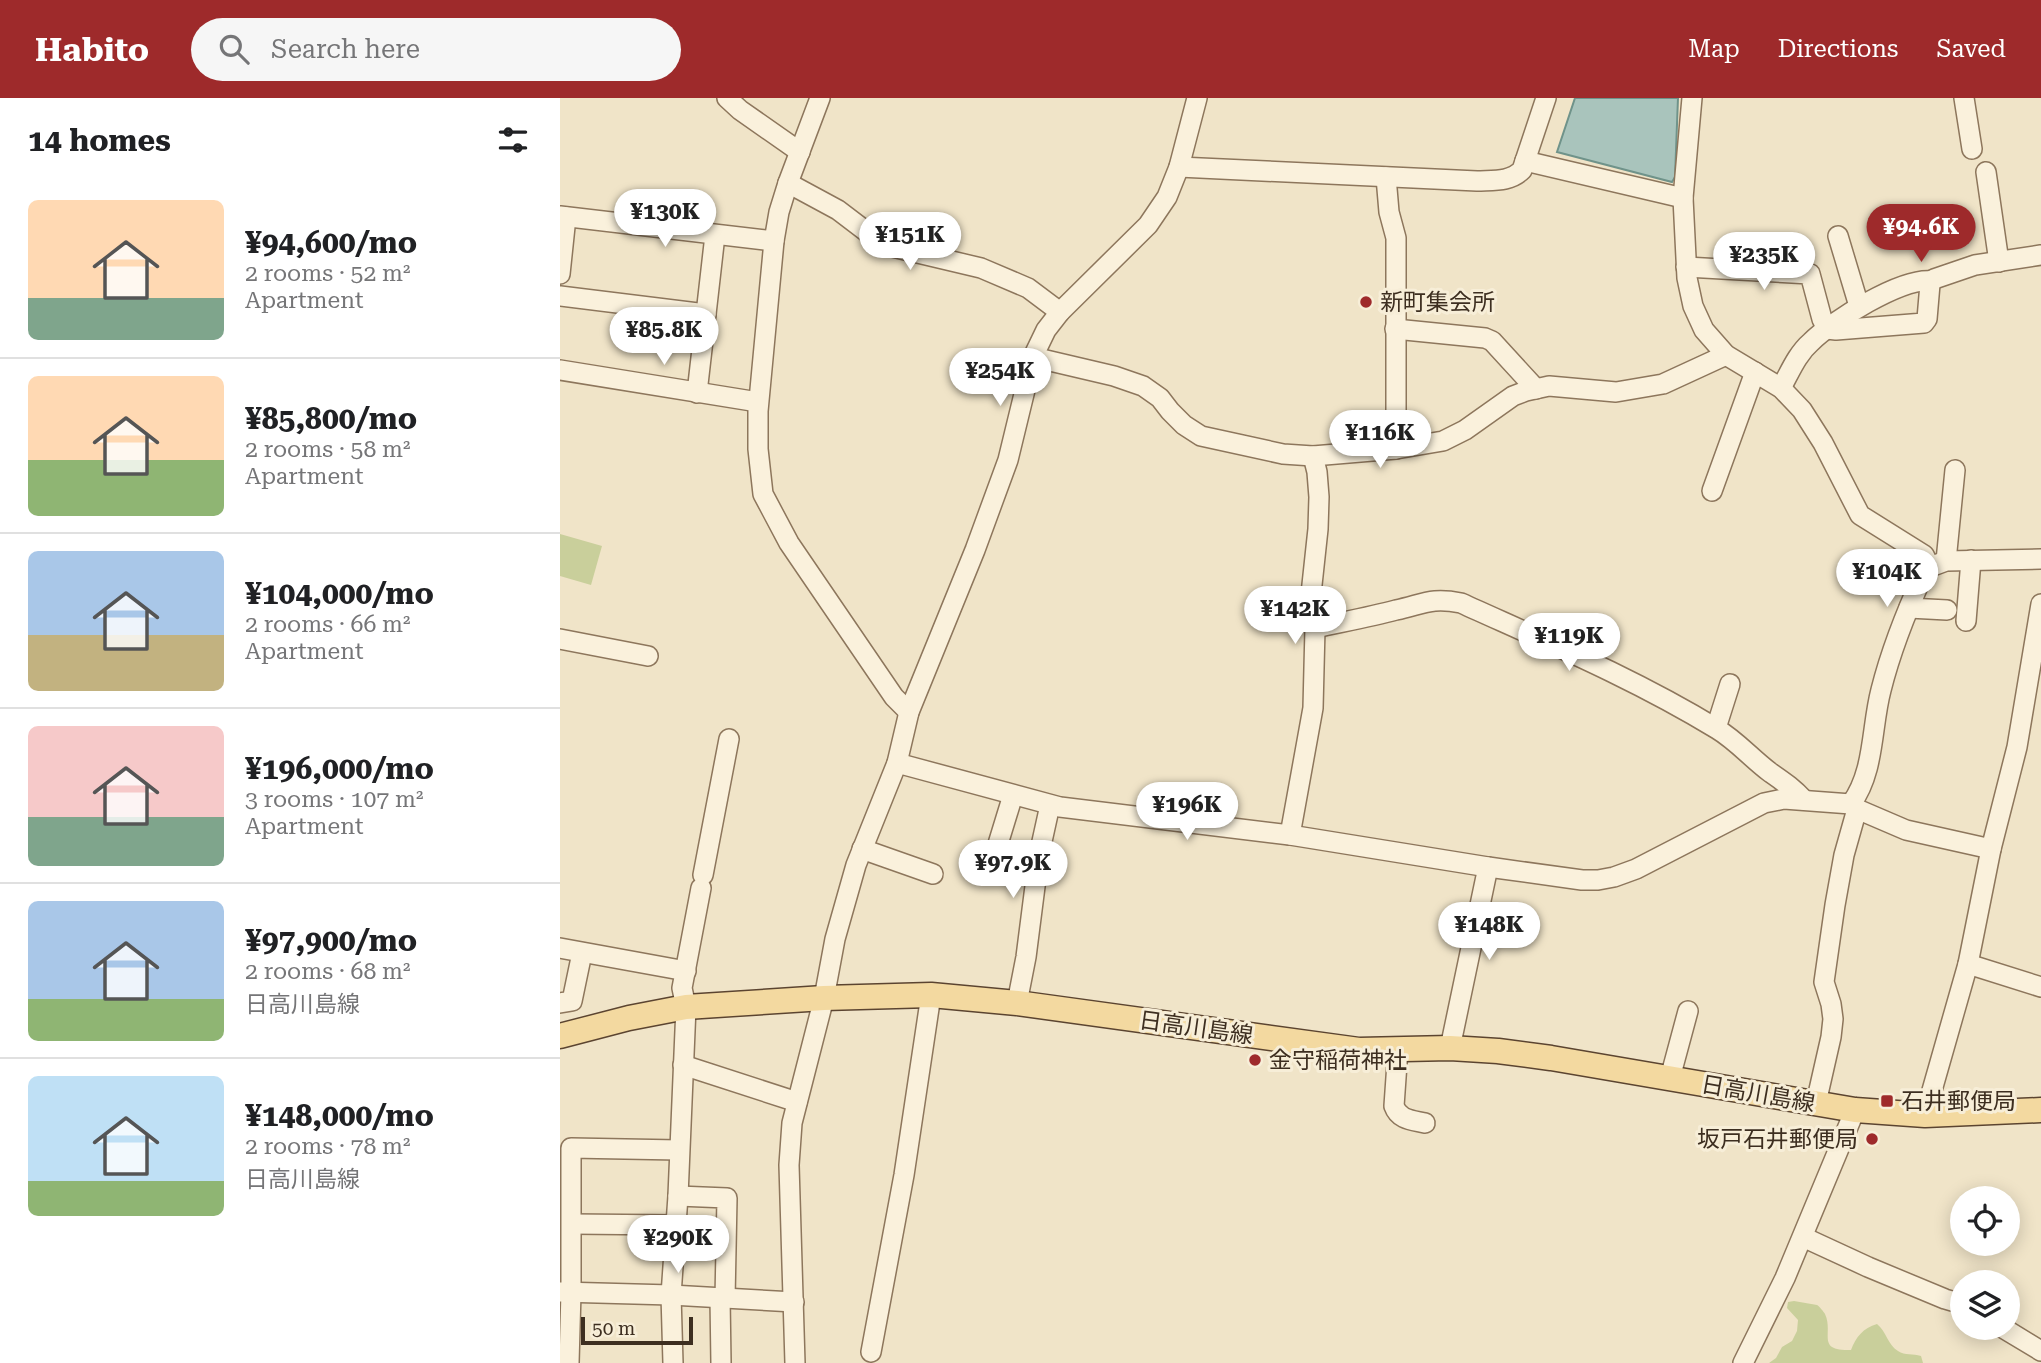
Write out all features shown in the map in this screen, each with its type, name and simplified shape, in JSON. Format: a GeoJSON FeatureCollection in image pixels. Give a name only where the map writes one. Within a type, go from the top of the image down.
{"type":"FeatureCollection","features":[{"type":"Feature","properties":{"kind":"main road","name":"日高川島線"},"geometry":{"type":"LineString","coordinates":[[560,1036],[686,1007],[824,998],[931,995],[1017,1003],[1359,1050],[1450,1048],[1498,1051],[1855,1110],[1925,1115],[2041,1110]]}},
{"type":"Feature","properties":{"kind":"street"},"geometry":{"type":"LineString","coordinates":[[727,98],[800,152]]}},
{"type":"Feature","properties":{"kind":"street"},"geometry":{"type":"LineString","coordinates":[[820,98],[788,183],[774,241],[758,402],[758,449],[763,494],[789,543],[894,696],[909,712]]}},
{"type":"Feature","properties":{"kind":"street"},"geometry":{"type":"LineString","coordinates":[[795,1363],[789,1165],[792,1123],[824,998],[835,939],[862,849],[897,763],[909,712],[975,550],[1008,460],[1033,357],[1046,330],[1060,312],[1148,225],[1167,197],[1179,167],[1197,98]]}},
{"type":"Feature","properties":{"kind":"street"},"geometry":{"type":"LineString","coordinates":[[1179,167],[1502,180],[1514,177],[1522,170],[1546,98]]}},
{"type":"Feature","properties":{"kind":"street"},"geometry":{"type":"LineString","coordinates":[[1692,98],[1683,198],[1686,267],[1693,306],[1704,331],[1726,355],[1781,388],[1802,411],[1824,443],[1860,515],[1938,564]]}},
{"type":"Feature","properties":{"kind":"street"},"geometry":{"type":"LineString","coordinates":[[1964,98],[1972,149]]}},
{"type":"Feature","properties":{"kind":"street"},"geometry":{"type":"LineString","coordinates":[[1525,161],[1683,198]]}},
{"type":"Feature","properties":{"kind":"street"},"geometry":{"type":"LineString","coordinates":[[1986,172],[1999,261]]}},
{"type":"Feature","properties":{"kind":"street"},"geometry":{"type":"LineString","coordinates":[[1386,177],[1389,212],[1395,238],[1396,449]]}},
{"type":"Feature","properties":{"kind":"street"},"geometry":{"type":"LineString","coordinates":[[788,183],[838,210],[884,245],[981,268],[1028,288],[1060,312]]}},
{"type":"Feature","properties":{"kind":"street"},"geometry":{"type":"LineString","coordinates":[[560,274],[563,217],[774,241]]}},
{"type":"Feature","properties":{"kind":"street"},"geometry":{"type":"LineString","coordinates":[[697,393],[715,235]]}},
{"type":"Feature","properties":{"kind":"street"},"geometry":{"type":"LineString","coordinates":[[1838,236],[1859,306]]}},
{"type":"Feature","properties":{"kind":"street"},"geometry":{"type":"LineString","coordinates":[[1781,388],[1798,356],[1810,342],[1859,306],[1916,282],[1932,281],[1975,265],[2041,255]]}},
{"type":"Feature","properties":{"kind":"street"},"geometry":{"type":"LineString","coordinates":[[1686,267],[1810,274],[1822,319],[1828,329]]}},
{"type":"Feature","properties":{"kind":"street"},"geometry":{"type":"LineString","coordinates":[[1828,329],[1924,323],[1927,319],[1932,281]]}},
{"type":"Feature","properties":{"kind":"street"},"geometry":{"type":"LineString","coordinates":[[560,296],[706,314]]}},
{"type":"Feature","properties":{"kind":"street"},"geometry":{"type":"LineString","coordinates":[[1395,329],[1485,338],[1492,341],[1536,388]]}},
{"type":"Feature","properties":{"kind":"street"},"geometry":{"type":"LineString","coordinates":[[1033,357],[1114,376],[1143,386],[1160,398],[1184,425],[1201,436],[1283,454],[1313,456],[1396,449],[1443,441],[1465,430],[1513,396],[1536,388],[1616,391],[1664,384],[1726,355]]}},
{"type":"Feature","properties":{"kind":"street"},"geometry":{"type":"LineString","coordinates":[[560,369],[758,402]]}},
{"type":"Feature","properties":{"kind":"street"},"geometry":{"type":"LineString","coordinates":[[1712,491],[1755,372]]}},
{"type":"Feature","properties":{"kind":"street"},"geometry":{"type":"LineString","coordinates":[[1290,835],[1313,708],[1315,628],[1311,594],[1319,497],[1313,456]]}},
{"type":"Feature","properties":{"kind":"street"},"geometry":{"type":"LineString","coordinates":[[1938,564],[1955,470]]}},
{"type":"Feature","properties":{"kind":"street"},"geometry":{"type":"LineString","coordinates":[[1815,1103],[1831,1037],[1833,1019],[1824,982],[1844,855],[1854,807],[1865,776],[1880,692],[1909,608],[1924,573],[1938,564],[1971,560],[2041,559]]}},
{"type":"Feature","properties":{"kind":"street"},"geometry":{"type":"LineString","coordinates":[[1966,621],[1971,560]]}},
{"type":"Feature","properties":{"kind":"street"},"geometry":{"type":"LineString","coordinates":[[1315,628],[1399,610],[1429,600],[1461,603],[1583,657],[1716,728],[1738,743],[1804,800]]}},
{"type":"Feature","properties":{"kind":"street"},"geometry":{"type":"LineString","coordinates":[[1925,1115],[1968,964],[1991,849],[2017,747],[2041,604]]}},
{"type":"Feature","properties":{"kind":"street"},"geometry":{"type":"LineString","coordinates":[[1909,608],[1947,610]]}},
{"type":"Feature","properties":{"kind":"street"},"geometry":{"type":"LineString","coordinates":[[560,639],[648,656]]}},
{"type":"Feature","properties":{"kind":"street"},"geometry":{"type":"LineString","coordinates":[[1716,728],[1730,684]]}},
{"type":"Feature","properties":{"kind":"street"},"geometry":{"type":"LineString","coordinates":[[673,1363],[671,1295],[686,1007],[682,988],[729,740]]}},
{"type":"Feature","properties":{"kind":"street"},"geometry":{"type":"LineString","coordinates":[[897,763],[1050,805],[1290,835],[1582,880],[1614,877],[1636,869],[1765,803],[1784,799],[1854,807],[1906,830],[1991,849]]}},
{"type":"Feature","properties":{"kind":"street"},"geometry":{"type":"LineString","coordinates":[[994,857],[1013,795]]}},
{"type":"Feature","properties":{"kind":"street"},"geometry":{"type":"LineString","coordinates":[[1017,1003],[1026,957],[1039,855],[1050,805]]}},
{"type":"Feature","properties":{"kind":"street"},"geometry":{"type":"LineString","coordinates":[[862,849],[933,874]]}},
{"type":"Feature","properties":{"kind":"street"},"geometry":{"type":"LineString","coordinates":[[1450,1048],[1488,867]]}},
{"type":"Feature","properties":{"kind":"street"},"geometry":{"type":"LineString","coordinates":[[560,948],[686,971]]}},
{"type":"Feature","properties":{"kind":"street"},"geometry":{"type":"LineString","coordinates":[[560,1003],[572,1000],[582,953]]}},
{"type":"Feature","properties":{"kind":"street"},"geometry":{"type":"LineString","coordinates":[[1968,964],[2041,987]]}},
{"type":"Feature","properties":{"kind":"street"},"geometry":{"type":"LineString","coordinates":[[870,1352],[904,1175],[931,995]]}},
{"type":"Feature","properties":{"kind":"street"},"geometry":{"type":"LineString","coordinates":[[1670,1078],[1688,1011]]}},
{"type":"Feature","properties":{"kind":"street"},"geometry":{"type":"LineString","coordinates":[[1398,1049],[1394,1106],[1396,1112],[1400,1116],[1425,1123]]}},
{"type":"Feature","properties":{"kind":"street"},"geometry":{"type":"LineString","coordinates":[[683,1065],[797,1102]]}},
{"type":"Feature","properties":{"kind":"street"},"geometry":{"type":"LineString","coordinates":[[1743,1363],[1785,1278],[1855,1110]]}},
{"type":"Feature","properties":{"kind":"street"},"geometry":{"type":"LineString","coordinates":[[569,1363],[566,1292],[572,1224],[571,1148],[679,1150]]}},
{"type":"Feature","properties":{"kind":"street"},"geometry":{"type":"LineString","coordinates":[[678,1196],[727,1198],[721,1363]]}},
{"type":"Feature","properties":{"kind":"street"},"geometry":{"type":"LineString","coordinates":[[572,1224],[676,1225]]}},
{"type":"Feature","properties":{"kind":"street"},"geometry":{"type":"LineString","coordinates":[[1803,1237],[1868,1267],[1950,1299]]}},
{"type":"Feature","properties":{"kind":"street"},"geometry":{"type":"LineString","coordinates":[[566,1292],[794,1302]]}},
{"type":"Feature","properties":{"kind":"street"},"geometry":{"type":"LineString","coordinates":[[2020,1339],[2041,1352]]}},
{"type":"Feature","properties":{"kind":"green space"},"geometry":{"type":"Polygon","coordinates":[[[560,534],[602,546],[591,585],[560,576],[560,534]]]}},
{"type":"Feature","properties":{"kind":"green space"},"geometry":{"type":"Polygon","coordinates":[[[1788,1302],[1817,1305],[1821,1309],[1827,1321],[1829,1344],[1833,1347],[1851,1350],[1861,1334],[1877,1324],[1898,1351],[1921,1356],[1923,1363],[1769,1363],[1776,1358],[1782,1347],[1792,1341],[1797,1331],[1798,1320],[1787,1308],[1788,1302]]]}},
{"type":"Feature","properties":{"kind":"water"},"geometry":{"type":"Polygon","coordinates":[[[1575,98],[1678,98],[1675,177],[1672,182],[1557,152],[1575,98]]]}},
{"type":"Feature","properties":{"kind":"place","name":"新町集会所"},"geometry":{"type":"Point","coordinates":[1366,302]}},
{"type":"Feature","properties":{"kind":"place","name":"金守稲荷神社"},"geometry":{"type":"Point","coordinates":[1255,1060]}},
{"type":"Feature","properties":{"kind":"place","name":"石井郵便局"},"geometry":{"type":"Point","coordinates":[1887,1101]}},
{"type":"Feature","properties":{"kind":"place","name":"坂戸石井郵便局"},"geometry":{"type":"Point","coordinates":[1872,1139]}}]}
